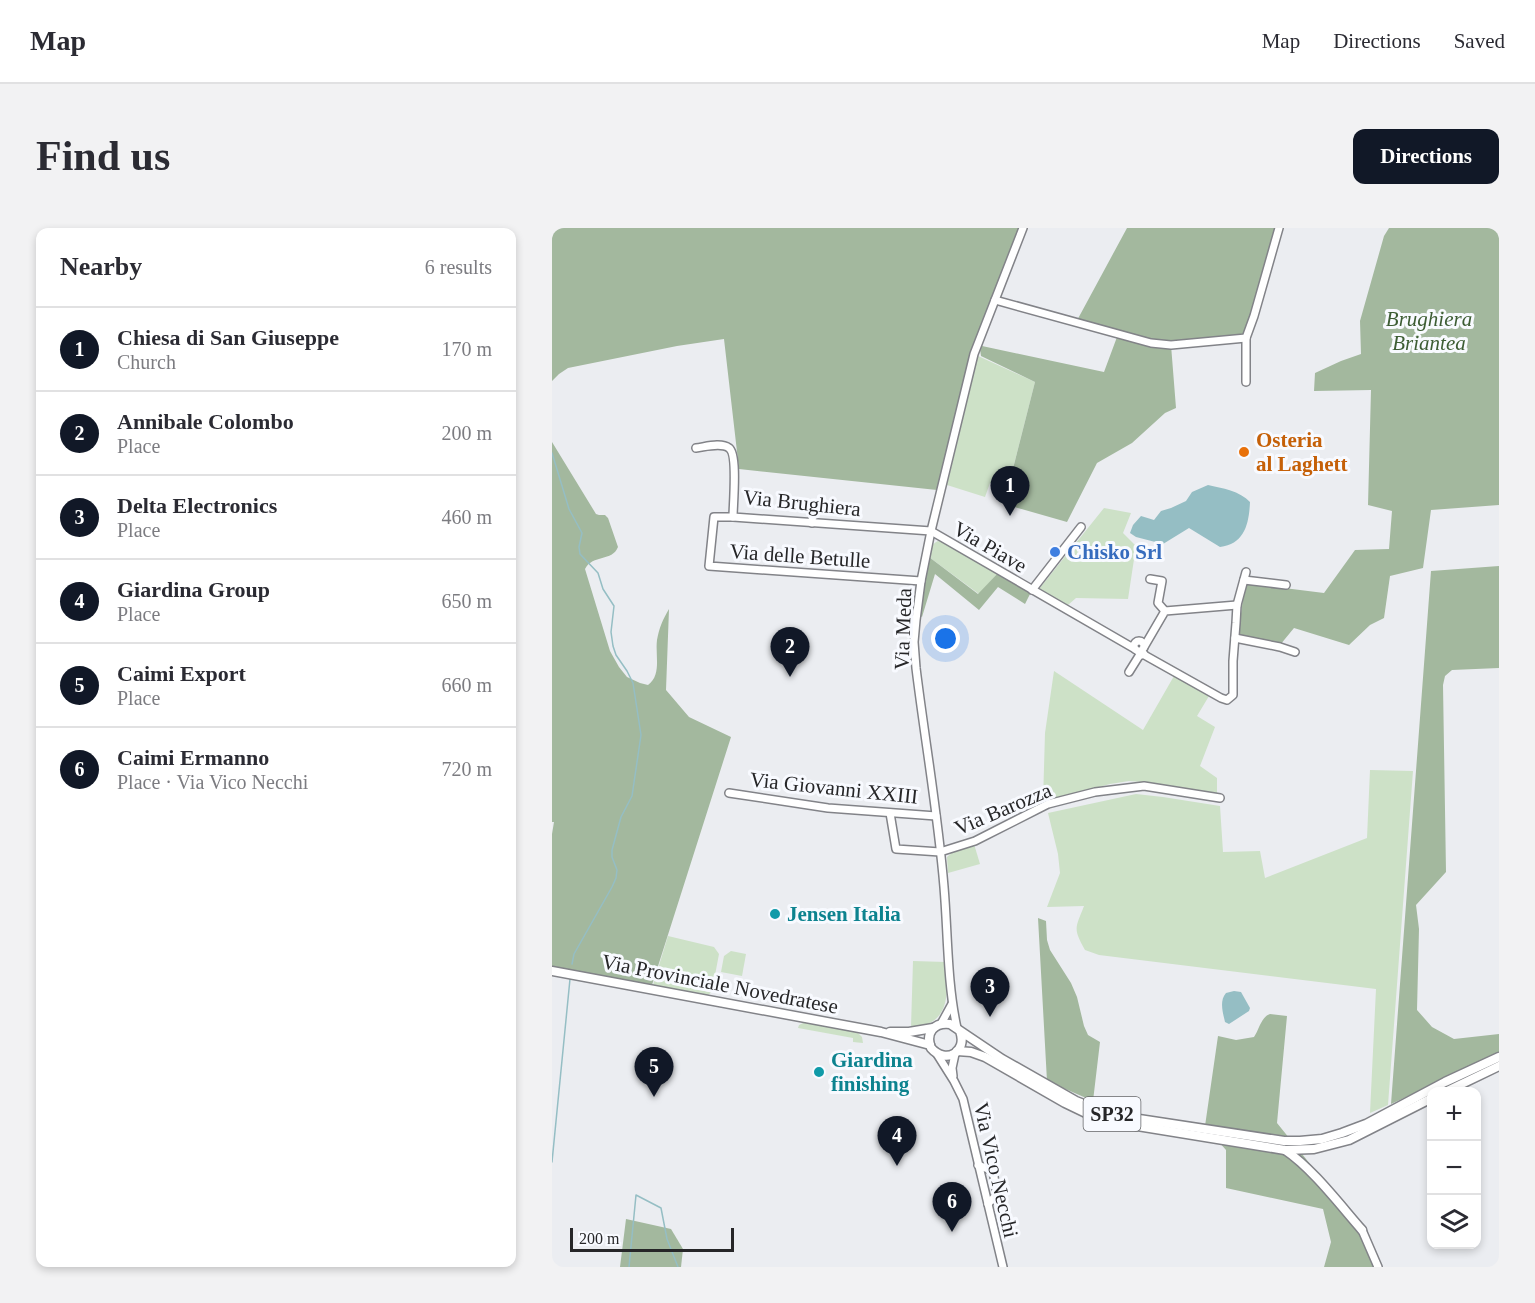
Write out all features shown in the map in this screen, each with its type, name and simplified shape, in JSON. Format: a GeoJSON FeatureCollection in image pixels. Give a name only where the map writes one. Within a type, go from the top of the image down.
{"type":"FeatureCollection","features":[{"type":"Feature","properties":{"kind":"main road","name":"Via Provinciale Novedratese"},"geometry":{"type":"LineString","coordinates":[[552,971],[880,1032],[930,1045]]}},
{"type":"Feature","properties":{"kind":"main road"},"geometry":{"type":"LineString","coordinates":[[950,1024],[959,1030],[962,1042],[956,1052],[945,1056],[937,1054],[930,1045],[930,1034],[937,1026],[950,1024]]}},
{"type":"Feature","properties":{"kind":"main road","name":"Via Provinciale Novedratese"},"geometry":{"type":"LineString","coordinates":[[880,1032],[909,1032],[937,1026]]}},
{"type":"Feature","properties":{"kind":"main road","name":"SP32"},"geometry":{"type":"LineString","coordinates":[[959,1030],[1039,1081],[1076,1101],[1099,1110],[1149,1121],[1284,1141],[1312,1140],[1342,1133],[1366,1124],[1445,1082],[1499,1057]]}},
{"type":"Feature","properties":{"kind":"main road","name":"SP32"},"geometry":{"type":"LineString","coordinates":[[956,1052],[971,1052],[985,1057],[1092,1116],[1119,1124],[1285,1150],[1314,1149],[1349,1140],[1427,1100]]}},
{"type":"Feature","properties":{"kind":"main road"},"geometry":{"type":"LineString","coordinates":[[1455,1087],[1499,1066]]}},
{"type":"Feature","properties":{"kind":"main road"},"geometry":{"type":"LineString","coordinates":[[1285,1150],[1309,1170],[1362,1230]]}},
{"type":"Feature","properties":{"kind":"street","name":"Via Meda"},"geometry":{"type":"LineString","coordinates":[[959,1030],[952,1004],[944,885],[914,642],[921,581],[931,531],[975,354],[1023,228]]}},
{"type":"Feature","properties":{"kind":"street"},"geometry":{"type":"LineString","coordinates":[[1246,382],[1246,338],[1279,228]]}},
{"type":"Feature","properties":{"kind":"street"},"geometry":{"type":"LineString","coordinates":[[995,300],[1151,343],[1171,345],[1246,338]]}},
{"type":"Feature","properties":{"kind":"street","name":"Via Brughiera"},"geometry":{"type":"LineString","coordinates":[[696,448],[722,445],[733,452],[733,517],[931,531]]}},
{"type":"Feature","properties":{"kind":"street"},"geometry":{"type":"LineString","coordinates":[[812,523],[813,507]]}},
{"type":"Feature","properties":{"kind":"street","name":"Via delle Betulle"},"geometry":{"type":"LineString","coordinates":[[733,517],[714,517],[709,566],[921,581]]}},
{"type":"Feature","properties":{"kind":"street","name":"Via Piave"},"geometry":{"type":"LineString","coordinates":[[1032,590],[1081,527]]}},
{"type":"Feature","properties":{"kind":"street","name":"Via Piave"},"geometry":{"type":"LineString","coordinates":[[931,531],[1032,590],[1140,647],[1227,700],[1233,695],[1235,638]]}},
{"type":"Feature","properties":{"kind":"street"},"geometry":{"type":"LineString","coordinates":[[1286,585],[1245,576],[1237,605],[1235,638],[1280,646],[1295,652]]}},
{"type":"Feature","properties":{"kind":"street"},"geometry":{"type":"LineString","coordinates":[[1150,579],[1162,581],[1158,603],[1165,611]]}},
{"type":"Feature","properties":{"kind":"street"},"geometry":{"type":"LineString","coordinates":[[1165,611],[1237,605]]}},
{"type":"Feature","properties":{"kind":"street"},"geometry":{"type":"LineString","coordinates":[[1130,672],[1139,656],[1140,647],[1165,611]]}},
{"type":"Feature","properties":{"kind":"street","name":"Via Barozza"},"geometry":{"type":"LineString","coordinates":[[940,852],[975,841],[1048,804],[1095,792],[1144,786],[1220,798]]}},
{"type":"Feature","properties":{"kind":"street","name":"Via Giovanni XXIII"},"geometry":{"type":"LineString","coordinates":[[729,793],[828,808],[936,816]]}},
{"type":"Feature","properties":{"kind":"street"},"geometry":{"type":"LineString","coordinates":[[890,813],[894,849],[940,852]]}},
{"type":"Feature","properties":{"kind":"street"},"geometry":{"type":"LineString","coordinates":[[937,1026],[952,1004]]}},
{"type":"Feature","properties":{"kind":"street","name":"Via Vico Necchi"},"geometry":{"type":"LineString","coordinates":[[954,1081],[952,1068],[956,1052]]}},
{"type":"Feature","properties":{"kind":"street","name":"Via Vico Necchi"},"geometry":{"type":"LineString","coordinates":[[937,1054],[963,1099],[1003,1267]]}},
{"type":"Feature","properties":{"kind":"street"},"geometry":{"type":"LineString","coordinates":[[978,1165],[993,1171],[997,1194],[988,1204]]}},
{"type":"Feature","properties":{"kind":"street"},"geometry":{"type":"LineString","coordinates":[[1362,1230],[1378,1267]]}},
{"type":"Feature","properties":{"kind":"green space"},"geometry":{"type":"Polygon","coordinates":[[[552,228],[1021,228],[988,311],[937,490],[739,469],[724,339],[568,368],[552,381],[552,228]]]}},
{"type":"Feature","properties":{"kind":"green space"},"geometry":{"type":"Polygon","coordinates":[[[1127,228],[1275,228],[1250,334],[1169,343],[1176,408],[1165,413],[1132,443],[1097,463],[1067,522],[1004,504],[1035,382],[981,356],[980,349],[982,346],[1104,372],[1117,337],[1074,326],[1127,228]]]}},
{"type":"Feature","properties":{"kind":"green space","name":"Brughiera Briantea"},"geometry":{"type":"Polygon","coordinates":[[[1389,228],[1499,228],[1499,505],[1431,510],[1423,568],[1390,576],[1384,618],[1370,625],[1349,645],[1294,628],[1280,645],[1238,636],[1245,583],[1324,593],[1355,550],[1389,549],[1392,511],[1368,505],[1371,390],[1314,391],[1315,373],[1361,354],[1360,321],[1384,236],[1389,228]]]}},
{"type":"Feature","properties":{"kind":"green space"},"geometry":{"type":"Polygon","coordinates":[[[978,356],[1035,382],[1008,488],[990,483],[985,497],[947,485],[978,356]]]}},
{"type":"Feature","properties":{"kind":"green space"},"geometry":{"type":"Polygon","coordinates":[[[552,442],[596,514],[605,515],[608,518],[618,547],[611,555],[593,561],[585,569],[610,651],[619,667],[627,677],[640,683],[648,685],[652,681],[657,664],[658,636],[669,609],[666,690],[689,717],[731,737],[652,985],[552,966],[552,834],[554,822],[552,822],[552,442]]]}},
{"type":"Feature","properties":{"kind":"green space"},"geometry":{"type":"Polygon","coordinates":[[[1104,508],[1131,513],[1123,533],[1136,546],[1128,599],[1076,598],[1068,605],[1039,589],[1104,508]]]}},
{"type":"Feature","properties":{"kind":"green space"},"geometry":{"type":"Polygon","coordinates":[[[938,541],[998,573],[979,594],[929,557],[933,546],[938,541]]]}},
{"type":"Feature","properties":{"kind":"green space"},"geometry":{"type":"Polygon","coordinates":[[[929,557],[978,594],[998,573],[1031,592],[1025,604],[998,587],[979,610],[935,574],[922,617],[919,615],[929,557]]]}},
{"type":"Feature","properties":{"kind":"green space"},"geometry":{"type":"Polygon","coordinates":[[[1499,566],[1499,668],[1452,670],[1445,676],[1443,685],[1446,872],[1416,905],[1419,929],[1417,1010],[1432,1027],[1454,1039],[1499,1034],[1499,1054],[1391,1104],[1431,571],[1499,566]]]}},
{"type":"Feature","properties":{"kind":"green space"},"geometry":{"type":"Polygon","coordinates":[[[1054,671],[1143,730],[1174,676],[1209,696],[1197,716],[1215,727],[1200,766],[1217,778],[1217,793],[1129,781],[1043,802],[1045,733],[1054,671]]]}},
{"type":"Feature","properties":{"kind":"green space"},"geometry":{"type":"Polygon","coordinates":[[[1370,770],[1413,771],[1388,1105],[1370,1113],[1376,989],[1099,955],[1085,950],[1077,932],[1077,924],[1084,906],[1047,907],[1060,873],[1048,813],[1136,794],[1220,806],[1223,852],[1260,851],[1265,878],[1367,838],[1370,770]]]}},
{"type":"Feature","properties":{"kind":"green space"},"geometry":{"type":"Polygon","coordinates":[[[974,844],[980,864],[948,873],[947,857],[953,852],[974,844]]]}},
{"type":"Feature","properties":{"kind":"green space"},"geometry":{"type":"Polygon","coordinates":[[[1038,918],[1046,921],[1050,950],[1071,983],[1088,1035],[1100,1042],[1093,1101],[1047,1081],[1038,918]]]}},
{"type":"Feature","properties":{"kind":"green space"},"geometry":{"type":"Polygon","coordinates":[[[668,936],[714,947],[719,954],[712,991],[709,995],[690,994],[653,985],[668,936]]]}},
{"type":"Feature","properties":{"kind":"green space"},"geometry":{"type":"Polygon","coordinates":[[[731,951],[746,954],[742,976],[721,972],[724,956],[731,951]]]}},
{"type":"Feature","properties":{"kind":"green space"},"geometry":{"type":"Polygon","coordinates":[[[913,961],[946,962],[947,989],[944,1007],[934,1021],[911,1027],[913,961]]]}},
{"type":"Feature","properties":{"kind":"green space"},"geometry":{"type":"Polygon","coordinates":[[[1270,1014],[1287,1016],[1277,1123],[1365,1232],[1376,1267],[1324,1267],[1331,1242],[1323,1209],[1226,1188],[1226,1150],[1205,1126],[1218,1036],[1236,1040],[1254,1037],[1262,1021],[1270,1014]]]}},
{"type":"Feature","properties":{"kind":"green space"},"geometry":{"type":"Polygon","coordinates":[[[805,1022],[857,1032],[862,1037],[863,1043],[853,1042],[853,1038],[798,1028],[805,1022]]]}},
{"type":"Feature","properties":{"kind":"green space"},"geometry":{"type":"Polygon","coordinates":[[[626,1219],[671,1229],[683,1249],[681,1267],[620,1267],[626,1219]]]}},
{"type":"Feature","properties":{"kind":"water"},"geometry":{"type":"Polygon","coordinates":[[[1208,485],[1236,493],[1250,502],[1247,525],[1235,542],[1220,547],[1189,528],[1163,544],[1136,537],[1130,533],[1133,525],[1141,516],[1154,520],[1161,511],[1186,501],[1192,492],[1208,485]]]}},
{"type":"Feature","properties":{"kind":"water"},"geometry":{"type":"Polygon","coordinates":[[[1241,992],[1250,1008],[1229,1024],[1225,1022],[1223,1000],[1226,993],[1241,992]]]}},
{"type":"Feature","properties":{"kind":"waterway"},"geometry":{"type":"LineString","coordinates":[[552,453],[569,509],[582,533],[580,554],[598,573],[603,589],[614,606],[611,632],[613,646],[633,683],[641,735],[632,796],[621,817],[612,850],[617,870],[616,878],[574,954],[572,964]]}},
{"type":"Feature","properties":{"kind":"waterway"},"geometry":{"type":"LineString","coordinates":[[552,1162],[570,979]]}},
{"type":"Feature","properties":{"kind":"waterway"},"geometry":{"type":"LineString","coordinates":[[629,1267],[636,1195],[661,1208],[667,1239],[678,1267]]}},
{"type":"Feature","properties":{"kind":"place","name":"Osteria al Laghett"},"geometry":{"type":"Point","coordinates":[1244,452]}},
{"type":"Feature","properties":{"kind":"place","name":"Chiesa di San Giuseppe"},"geometry":{"type":"Point","coordinates":[1010,516]}},
{"type":"Feature","properties":{"kind":"place","name":"Chisko Srl"},"geometry":{"type":"Point","coordinates":[1055,552]}},
{"type":"Feature","properties":{"kind":"place","name":"Annibale Colombo"},"geometry":{"type":"Point","coordinates":[790,677]}},
{"type":"Feature","properties":{"kind":"place","name":"Jensen Italia"},"geometry":{"type":"Point","coordinates":[775,914]}},
{"type":"Feature","properties":{"kind":"place","name":"Delta Electronics"},"geometry":{"type":"Point","coordinates":[990,1017]}},
{"type":"Feature","properties":{"kind":"place","name":"Giardina finishing"},"geometry":{"type":"Point","coordinates":[819,1072]}},
{"type":"Feature","properties":{"kind":"place","name":"Caimi Export"},"geometry":{"type":"Point","coordinates":[654,1097]}},
{"type":"Feature","properties":{"kind":"place","name":"Giardina Group"},"geometry":{"type":"Point","coordinates":[897,1166]}},
{"type":"Feature","properties":{"kind":"place","name":"Caimi Ermanno"},"geometry":{"type":"Point","coordinates":[952,1232]}}]}
